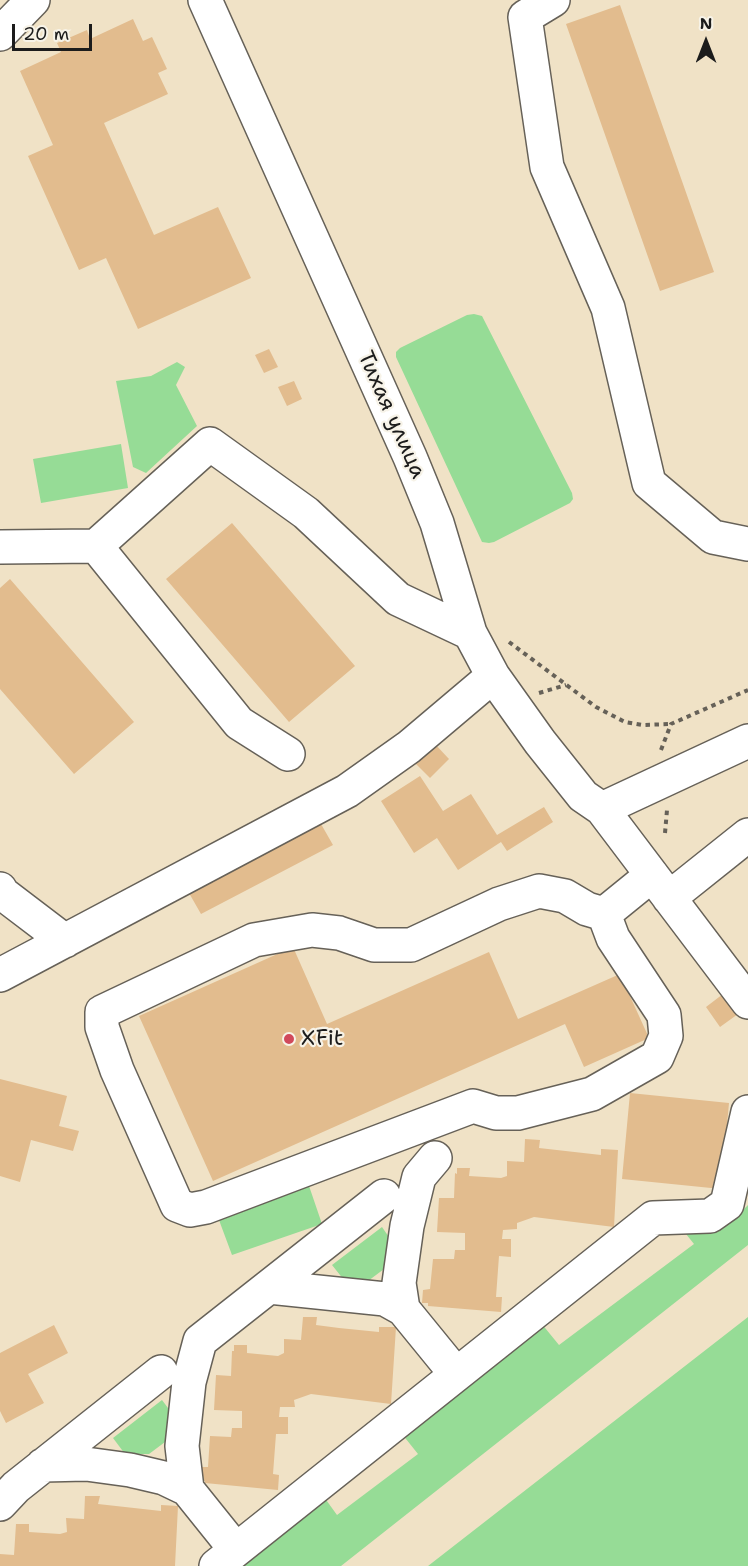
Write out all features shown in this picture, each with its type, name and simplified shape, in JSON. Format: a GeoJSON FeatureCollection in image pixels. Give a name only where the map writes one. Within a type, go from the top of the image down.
{"type":"FeatureCollection","features":[{"type":"Feature","properties":{"kind":"street"},"geometry":{"type":"LineString","coordinates":[[0,34],[33,0]]}},
{"type":"Feature","properties":{"kind":"street","name":"Тихая улица"},"geometry":{"type":"LineString","coordinates":[[205,0],[410,457],[437,523],[467,624],[493,676],[540,742],[583,796],[602,809],[748,1002]]}},
{"type":"Feature","properties":{"kind":"street"},"geometry":{"type":"LineString","coordinates":[[553,0],[525,17],[547,167],[608,308],[649,483],[712,537],[748,544]]}},
{"type":"Feature","properties":{"kind":"street"},"geometry":{"type":"LineString","coordinates":[[0,547],[96,546],[210,444],[306,513],[398,599],[467,624]]}},
{"type":"Feature","properties":{"kind":"street"},"geometry":{"type":"LineString","coordinates":[[96,546],[239,723],[288,753]]}},
{"type":"Feature","properties":{"kind":"street"},"geometry":{"type":"LineString","coordinates":[[0,975],[347,791],[409,747],[493,676]]}},
{"type":"Feature","properties":{"kind":"street"},"geometry":{"type":"LineString","coordinates":[[602,809],[748,741]]}},
{"type":"Feature","properties":{"kind":"street"},"geometry":{"type":"LineString","coordinates":[[604,914],[613,938],[664,1015],[666,1036],[657,1057],[592,1094],[518,1113],[496,1113],[473,1106],[206,1207],[190,1210],[177,1205],[117,1070],[102,1027],[102,1012],[254,940],[312,930],[339,933],[374,945],[411,945],[499,904],[539,891],[565,896],[587,909],[604,914],[661,887],[748,835]]}},
{"type":"Feature","properties":{"kind":"street"},"geometry":{"type":"LineString","coordinates":[[0,889],[2,893],[65,941]]}},
{"type":"Feature","properties":{"kind":"street"},"geometry":{"type":"LineString","coordinates":[[384,1196],[200,1341],[189,1382],[182,1446],[187,1489],[226,1558],[653,1218],[710,1216],[727,1204],[748,1112]]}},
{"type":"Feature","properties":{"kind":"street"},"geometry":{"type":"LineString","coordinates":[[403,1310],[399,1283],[406,1226],[419,1177],[435,1158]]}},
{"type":"Feature","properties":{"kind":"street"},"geometry":{"type":"LineString","coordinates":[[269,1287],[385,1299],[403,1310],[456,1374]]}},
{"type":"Feature","properties":{"kind":"street"},"geometry":{"type":"LineString","coordinates":[[0,1504],[16,1487],[161,1372]]}},
{"type":"Feature","properties":{"kind":"street"},"geometry":{"type":"LineString","coordinates":[[43,1465],[86,1464],[130,1470],[164,1478],[187,1489]]}},
{"type":"Feature","properties":{"kind":"path"},"geometry":{"type":"LineString","coordinates":[[467,624],[488,625],[596,707],[625,722],[642,725],[671,724],[748,690]]}},
{"type":"Feature","properties":{"kind":"path"},"geometry":{"type":"LineString","coordinates":[[658,756],[671,724]]}},
{"type":"Feature","properties":{"kind":"path"},"geometry":{"type":"LineString","coordinates":[[665,833],[667,808]]}},
{"type":"Feature","properties":{"kind":"green space"},"geometry":{"type":"Polygon","coordinates":[[[467,315],[482,316],[573,499],[570,503],[489,543],[482,542],[396,357],[396,352],[400,348],[467,315]]]}},
{"type":"Feature","properties":{"kind":"green space"},"geometry":{"type":"Polygon","coordinates":[[[177,362],[185,367],[176,385],[197,426],[146,473],[133,467],[116,381],[151,376],[177,362]]]}},
{"type":"Feature","properties":{"kind":"green space"},"geometry":{"type":"Polygon","coordinates":[[[121,444],[128,488],[41,503],[33,459],[121,444]]]}},
{"type":"Feature","properties":{"kind":"green space"},"geometry":{"type":"Polygon","coordinates":[[[307,1180],[322,1224],[232,1255],[216,1212],[307,1180]]]}},
{"type":"Feature","properties":{"kind":"green space"},"geometry":{"type":"Polygon","coordinates":[[[748,1205],[748,1245],[341,1566],[238,1566],[324,1497],[337,1515],[418,1454],[402,1434],[541,1323],[559,1345],[694,1244],[678,1224],[714,1219],[741,1212],[748,1205]]]}},
{"type":"Feature","properties":{"kind":"green space"},"geometry":{"type":"Polygon","coordinates":[[[382,1227],[393,1243],[388,1266],[368,1281],[344,1280],[332,1265],[382,1227]]]}},
{"type":"Feature","properties":{"kind":"green space"},"geometry":{"type":"Polygon","coordinates":[[[748,1317],[748,1566],[428,1566],[748,1317]]]}},
{"type":"Feature","properties":{"kind":"green space"},"geometry":{"type":"Polygon","coordinates":[[[162,1400],[174,1416],[169,1439],[149,1454],[125,1454],[113,1438],[162,1400]]]}},
{"type":"Feature","properties":{"kind":"building"},"geometry":{"type":"Polygon","coordinates":[[[620,5],[714,272],[660,291],[566,24],[620,5]]]}},
{"type":"Feature","properties":{"kind":"building"},"geometry":{"type":"Polygon","coordinates":[[[133,19],[143,41],[152,37],[167,69],[158,73],[168,94],[104,123],[154,235],[218,207],[251,278],[138,329],[106,258],[79,270],[28,156],[53,145],[20,71],[61,52],[57,43],[87,30],[90,39],[133,19]]]}},
{"type":"Feature","properties":{"kind":"building"},"geometry":{"type":"Polygon","coordinates":[[[269,349],[278,367],[264,373],[255,355],[269,349]]]}},
{"type":"Feature","properties":{"kind":"building"},"geometry":{"type":"Polygon","coordinates":[[[294,381],[302,399],[287,406],[278,387],[294,381]]]}},
{"type":"Feature","properties":{"kind":"building"},"geometry":{"type":"Polygon","coordinates":[[[232,523],[355,666],[289,722],[166,579],[232,523]]]}},
{"type":"Feature","properties":{"kind":"building"},"geometry":{"type":"Polygon","coordinates":[[[10,579],[134,722],[74,774],[0,689],[0,588],[10,579]]]}},
{"type":"Feature","properties":{"kind":"building"},"geometry":{"type":"Polygon","coordinates":[[[434,743],[449,759],[430,778],[414,762],[434,743]]]}},
{"type":"Feature","properties":{"kind":"building"},"geometry":{"type":"Polygon","coordinates":[[[420,776],[443,811],[471,794],[497,835],[544,807],[553,822],[507,851],[501,842],[458,870],[437,838],[414,853],[381,801],[420,776]]]}},
{"type":"Feature","properties":{"kind":"building"},"geometry":{"type":"Polygon","coordinates":[[[321,824],[333,845],[201,914],[189,893],[321,824]]]}},
{"type":"Feature","properties":{"kind":"building"},"geometry":{"type":"Polygon","coordinates":[[[293,947],[327,1024],[489,952],[518,1019],[620,974],[649,1038],[584,1067],[565,1024],[213,1181],[139,1016],[293,947]]]}},
{"type":"Feature","properties":{"kind":"building"},"geometry":{"type":"Polygon","coordinates":[[[723,994],[738,1014],[720,1027],[706,1007],[723,994]]]}},
{"type":"Feature","properties":{"kind":"building"},"geometry":{"type":"Polygon","coordinates":[[[0,1079],[67,1096],[59,1126],[79,1131],[73,1151],[31,1140],[20,1182],[0,1176],[0,1079]]]}},
{"type":"Feature","properties":{"kind":"building"},"geometry":{"type":"Polygon","coordinates":[[[630,1093],[729,1103],[721,1189],[622,1179],[630,1093]]]}},
{"type":"Feature","properties":{"kind":"building"},"geometry":{"type":"Polygon","coordinates":[[[525,1139],[540,1140],[539,1148],[601,1155],[601,1149],[618,1150],[614,1227],[534,1217],[517,1223],[517,1229],[503,1230],[502,1239],[511,1239],[511,1257],[499,1256],[496,1297],[502,1297],[501,1312],[428,1306],[428,1303],[422,1303],[423,1290],[430,1289],[433,1259],[454,1259],[455,1250],[465,1250],[465,1233],[437,1232],[439,1198],[454,1198],[457,1168],[470,1168],[469,1176],[501,1178],[507,1176],[507,1161],[524,1162],[525,1139]]]}},
{"type":"Feature","properties":{"kind":"building"},"geometry":{"type":"Polygon","coordinates":[[[303,1317],[317,1317],[316,1325],[339,1328],[379,1332],[379,1327],[396,1327],[391,1404],[311,1394],[294,1400],[295,1407],[280,1407],[279,1417],[288,1417],[288,1434],[276,1434],[273,1474],[279,1475],[278,1490],[199,1481],[200,1467],[208,1467],[210,1436],[231,1437],[232,1428],[242,1428],[242,1411],[214,1410],[216,1375],[231,1376],[234,1345],[247,1345],[247,1353],[278,1356],[284,1353],[284,1339],[301,1340],[303,1317]]]}},
{"type":"Feature","properties":{"kind":"building"},"geometry":{"type":"Polygon","coordinates":[[[54,1325],[68,1353],[28,1374],[44,1403],[6,1423],[0,1411],[0,1353],[54,1325]]]}},
{"type":"Feature","properties":{"kind":"building"},"geometry":{"type":"Polygon","coordinates":[[[85,1496],[100,1496],[98,1504],[161,1511],[161,1505],[178,1506],[175,1566],[0,1566],[0,1554],[14,1555],[16,1524],[29,1524],[29,1532],[60,1534],[67,1532],[66,1518],[84,1519],[85,1496]]]}},
{"type":"Feature","properties":{"kind":"place","name":"XFit"},"geometry":{"type":"Point","coordinates":[289,1039]}}]}
